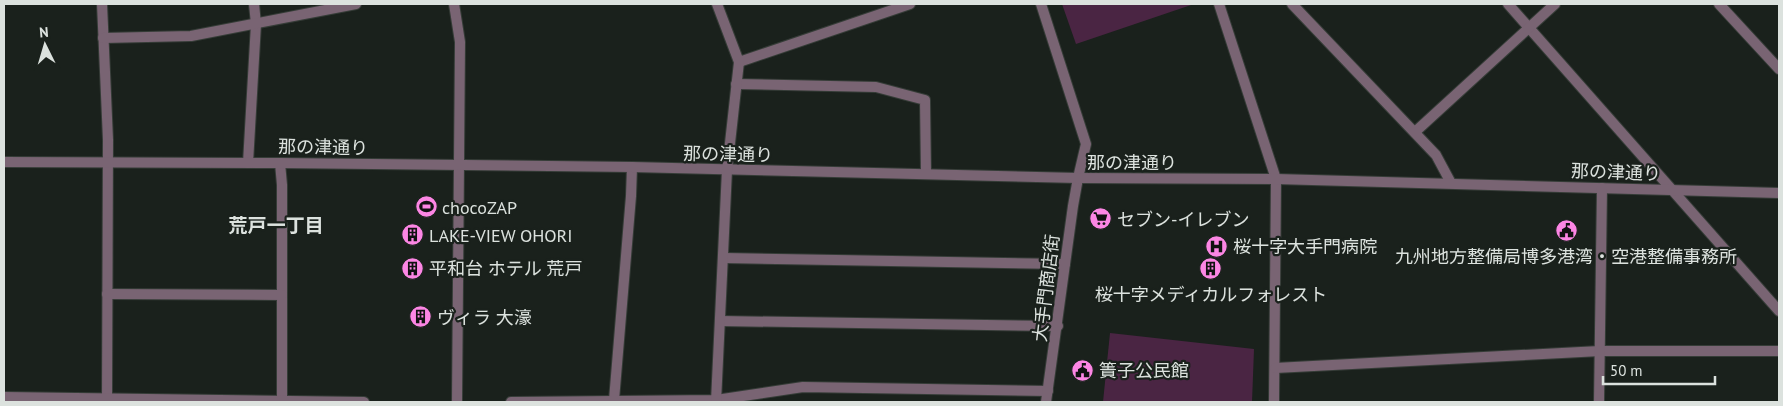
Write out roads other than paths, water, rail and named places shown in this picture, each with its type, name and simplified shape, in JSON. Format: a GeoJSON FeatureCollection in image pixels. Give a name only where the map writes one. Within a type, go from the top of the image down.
{"type":"FeatureCollection","features":[{"type":"Feature","properties":{"kind":"street"},"geometry":{"type":"LineString","coordinates":[[102,4],[108,162],[107,401]]}},
{"type":"Feature","properties":{"kind":"street"},"geometry":{"type":"LineString","coordinates":[[248,163],[256,24],[254,4]]}},
{"type":"Feature","properties":{"kind":"street"},"geometry":{"type":"LineString","coordinates":[[103,38],[192,36],[356,4]]}},
{"type":"Feature","properties":{"kind":"street"},"geometry":{"type":"LineString","coordinates":[[454,4],[460,42],[457,402]]}},
{"type":"Feature","properties":{"kind":"street"},"geometry":{"type":"LineString","coordinates":[[716,401],[727,170],[739,62],[717,4]]}},
{"type":"Feature","properties":{"kind":"street"},"geometry":{"type":"LineString","coordinates":[[739,62],[910,4]]}},
{"type":"Feature","properties":{"kind":"street","name":"大手門商店街"},"geometry":{"type":"LineString","coordinates":[[1041,4],[1086,144],[1078,178],[1046,402]]}},
{"type":"Feature","properties":{"kind":"street"},"geometry":{"type":"LineString","coordinates":[[1219,4],[1276,179],[1274,402]]}},
{"type":"Feature","properties":{"kind":"street"},"geometry":{"type":"LineString","coordinates":[[1292,4],[1436,155],[1451,183]]}},
{"type":"Feature","properties":{"kind":"street"},"geometry":{"type":"LineString","coordinates":[[1508,4],[1779,312]]}},
{"type":"Feature","properties":{"kind":"street"},"geometry":{"type":"LineString","coordinates":[[1415,132],[1555,4]]}},
{"type":"Feature","properties":{"kind":"street"},"geometry":{"type":"LineString","coordinates":[[1719,4],[1779,69]]}},
{"type":"Feature","properties":{"kind":"street"},"geometry":{"type":"LineString","coordinates":[[736,84],[876,88],[925,100],[926,174]]}},
{"type":"Feature","properties":{"kind":"street","name":"那の津通り"},"geometry":{"type":"LineString","coordinates":[[4,162],[632,167],[1078,178],[1276,179],[1779,193]]}},
{"type":"Feature","properties":{"kind":"street"},"geometry":{"type":"LineString","coordinates":[[280,163],[282,185],[282,402]]}},
{"type":"Feature","properties":{"kind":"street"},"geometry":{"type":"LineString","coordinates":[[614,400],[632,167]]}},
{"type":"Feature","properties":{"kind":"street"},"geometry":{"type":"LineString","coordinates":[[1599,402],[1602,188]]}},
{"type":"Feature","properties":{"kind":"street"},"geometry":{"type":"LineString","coordinates":[[724,258],[1065,264]]}},
{"type":"Feature","properties":{"kind":"street"},"geometry":{"type":"LineString","coordinates":[[107,294],[282,295]]}},
{"type":"Feature","properties":{"kind":"street"},"geometry":{"type":"LineString","coordinates":[[720,321],[1058,326]]}},
{"type":"Feature","properties":{"kind":"street"},"geometry":{"type":"LineString","coordinates":[[1275,368],[1600,351],[1779,351]]}},
{"type":"Feature","properties":{"kind":"street"},"geometry":{"type":"LineString","coordinates":[[511,402],[716,401],[803,387],[1048,391]]}},
{"type":"Feature","properties":{"kind":"street"},"geometry":{"type":"LineString","coordinates":[[4,397],[107,401],[364,402]]}},
{"type":"Feature","properties":{"kind":"place","name":"chocoZAP"},"geometry":{"type":"Point","coordinates":[426,207]}},
{"type":"Feature","properties":{"kind":"place","name":"セブン-イレブン"},"geometry":{"type":"Point","coordinates":[1101,219]}},
{"type":"Feature","properties":{"kind":"place","name":"九州地方整備局博多港湾・空港整備事務所"},"geometry":{"type":"Point","coordinates":[1566,231]}},
{"type":"Feature","properties":{"kind":"place","name":"LAKE-VIEW OHORI"},"geometry":{"type":"Point","coordinates":[413,235]}},
{"type":"Feature","properties":{"kind":"place","name":"桜十字大手門病院"},"geometry":{"type":"Point","coordinates":[1217,246]}},
{"type":"Feature","properties":{"kind":"place","name":"平和台 ホテル 荒戸"},"geometry":{"type":"Point","coordinates":[413,268]}},
{"type":"Feature","properties":{"kind":"place","name":"桜十字メディカルフォレスト"},"geometry":{"type":"Point","coordinates":[1211,269]}},
{"type":"Feature","properties":{"kind":"place","name":"ヴィラ 大濠"},"geometry":{"type":"Point","coordinates":[421,317]}},
{"type":"Feature","properties":{"kind":"place","name":"簀子公民館"},"geometry":{"type":"Point","coordinates":[1083,370]}},
{"type":"Feature","properties":{"kind":"district","name":"荒戸一丁目"},"geometry":{"type":"Point","coordinates":[276,225]}}]}
